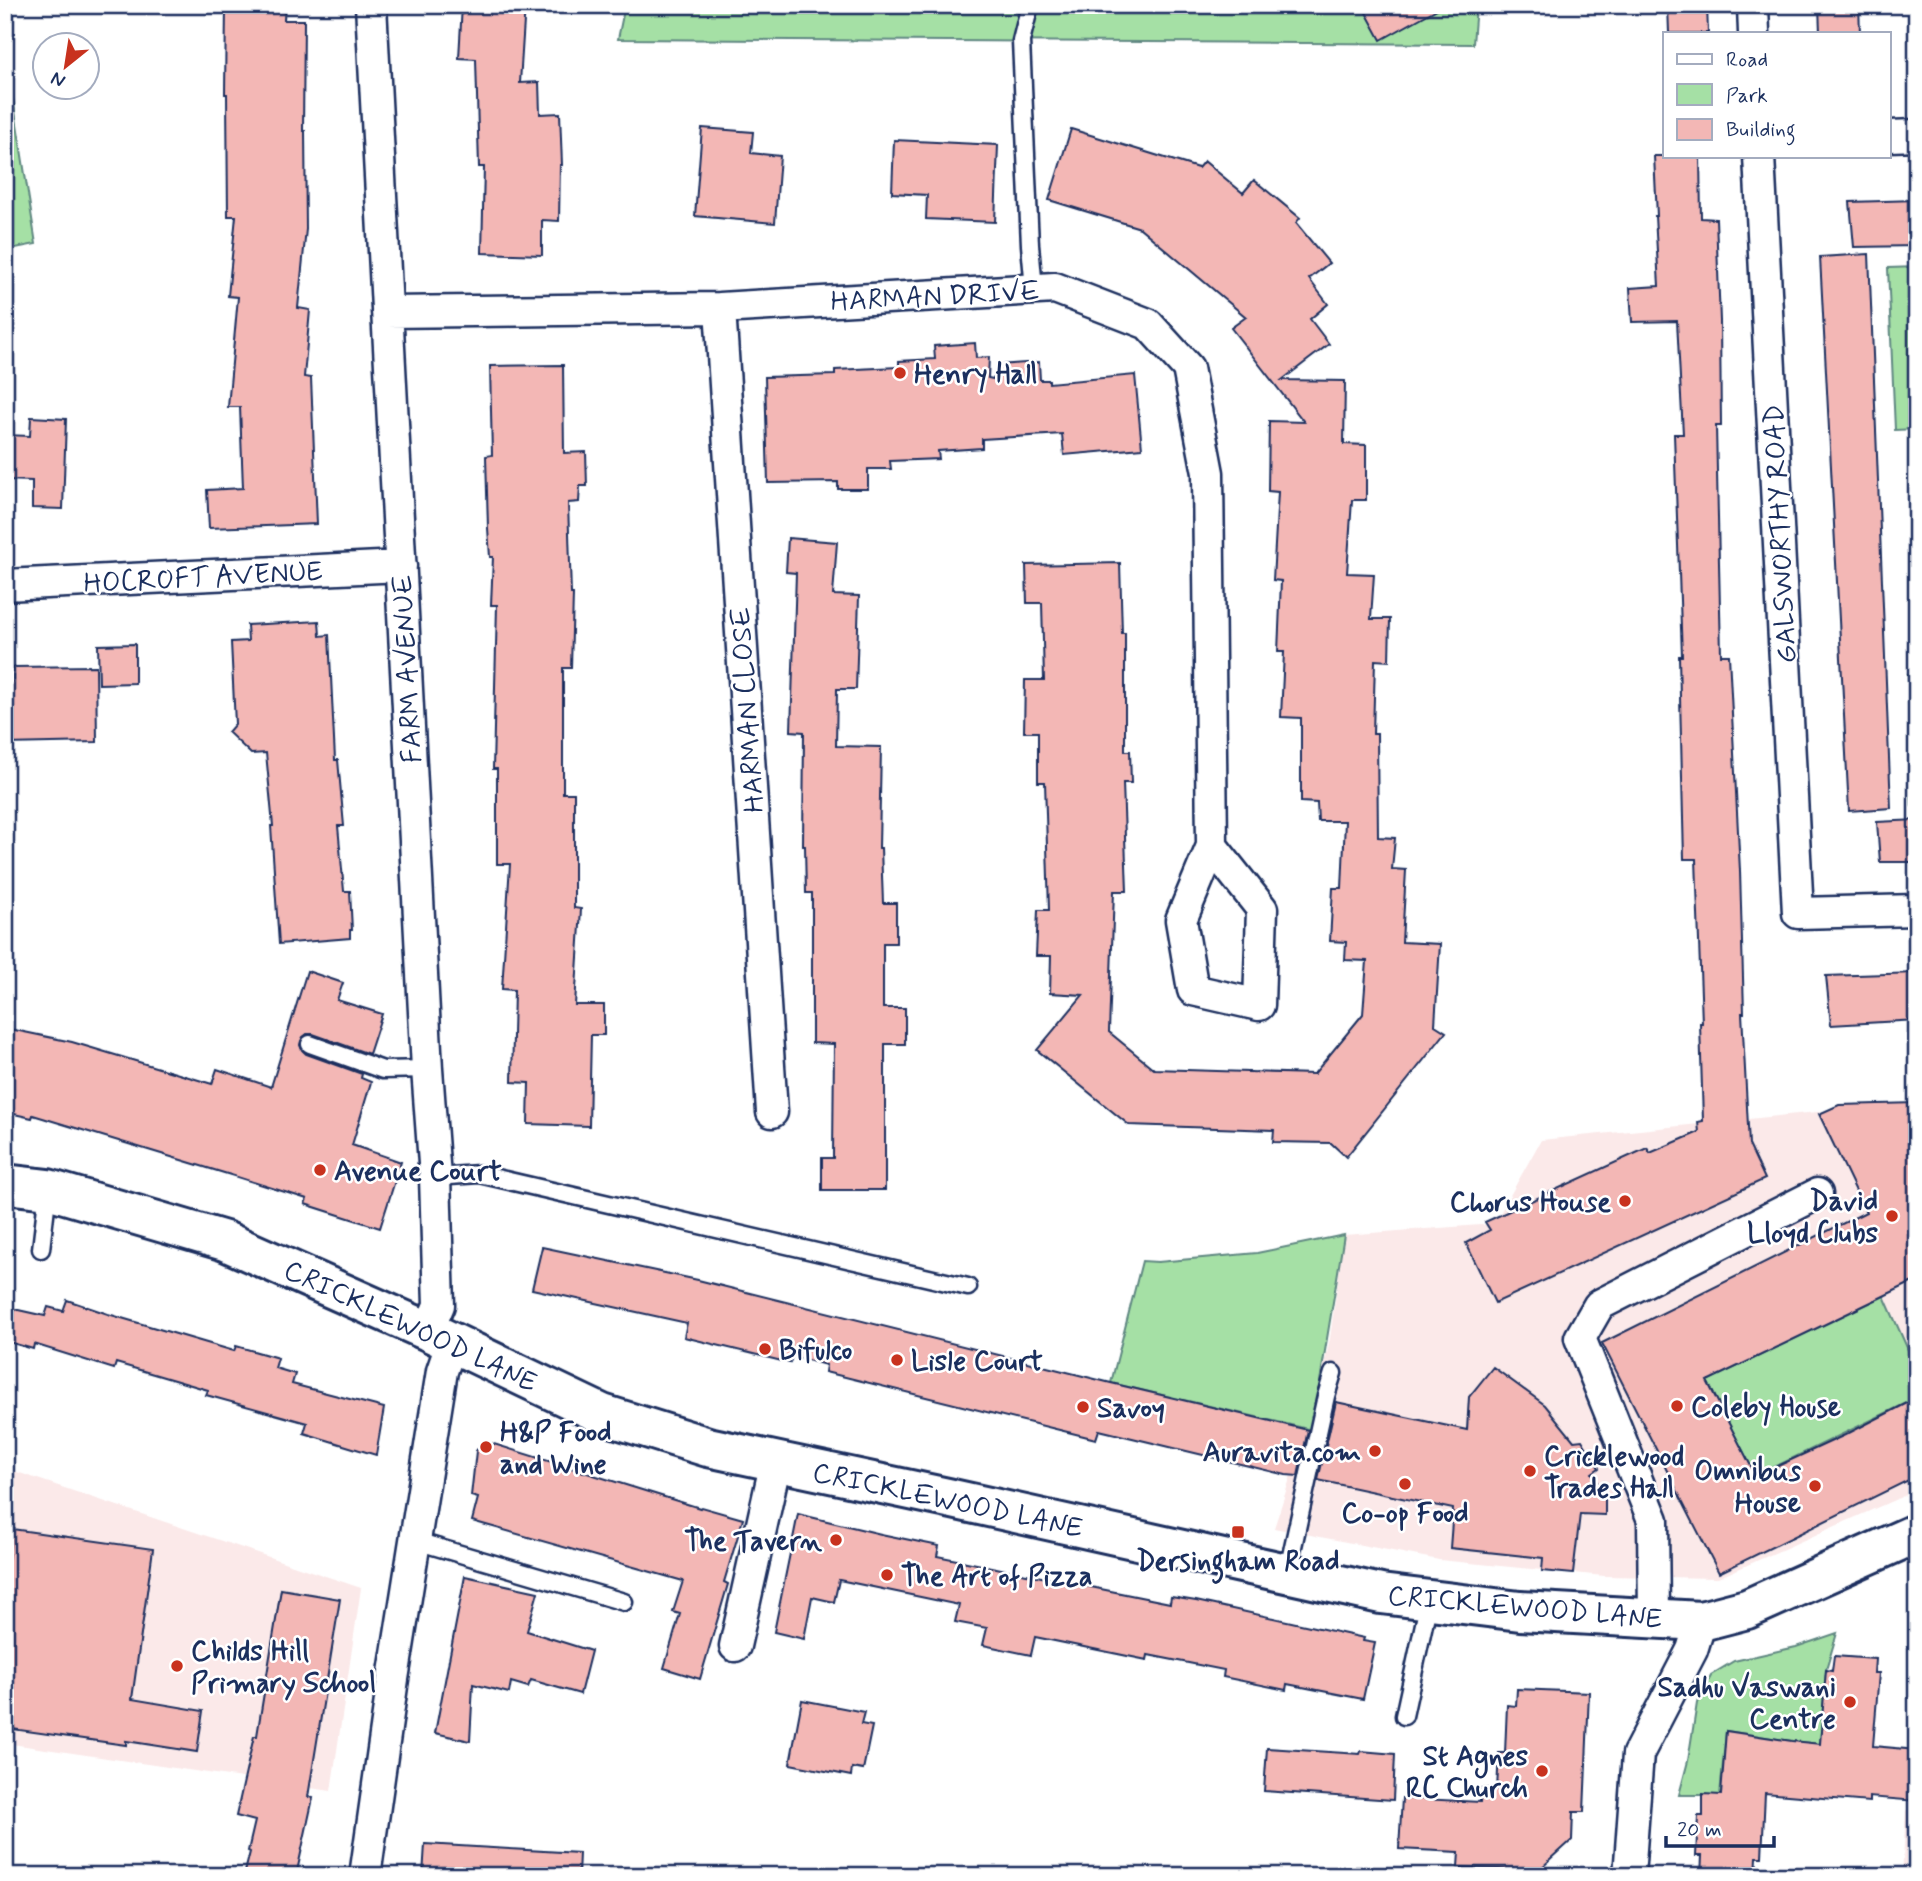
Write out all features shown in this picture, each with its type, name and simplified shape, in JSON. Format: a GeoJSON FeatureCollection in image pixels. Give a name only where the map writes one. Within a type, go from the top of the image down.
{"type":"FeatureCollection","features":[{"type":"Feature","properties":{"kind":"main road","name":"CRICKLEWOOD LANE"},"geometry":{"type":"LineString","coordinates":[[5,1184],[48,1189],[225,1241],[626,1423],[708,1447],[1381,1594],[1520,1611],[1701,1621],[1747,1609],[1917,1534]]}},
{"type":"Feature","properties":{"kind":"street","name":"FARM AVENUE"},"geometry":{"type":"LineString","coordinates":[[371,5],[435,1177],[440,1337]]}},
{"type":"Feature","properties":{"kind":"street"},"geometry":{"type":"LineString","coordinates":[[1753,5],[1754,32]]}},
{"type":"Feature","properties":{"kind":"street"},"geometry":{"type":"LineString","coordinates":[[1890,136],[1917,135]]}},
{"type":"Feature","properties":{"kind":"street","name":"GALSWORTHY ROAD"},"geometry":{"type":"LineString","coordinates":[[1759,158],[1798,913],[1917,910]]}},
{"type":"Feature","properties":{"kind":"street","name":"HARMAN DRIVE"},"geometry":{"type":"LineString","coordinates":[[387,312],[720,307],[1055,288],[1148,324],[1188,368],[1208,473],[1212,846],[1181,920],[1193,990],[1259,1006],[1262,909],[1212,846]]}},
{"type":"Feature","properties":{"kind":"street","name":"HARMAN CLOSE"},"geometry":{"type":"LineString","coordinates":[[720,307],[772,1112]]}},
{"type":"Feature","properties":{"kind":"street","name":"HOCROFT AVENUE"},"geometry":{"type":"LineString","coordinates":[[5,585],[401,566]]}},
{"type":"Feature","properties":{"kind":"street"},"geometry":{"type":"LineString","coordinates":[[1654,1618],[1653,1520],[1580,1338],[1599,1305],[1817,1194]]}},
{"type":"Feature","properties":{"kind":"street"},"geometry":{"type":"LineString","coordinates":[[365,1876],[393,1679],[443,1368],[440,1337]]}},
{"type":"Feature","properties":{"kind":"street"},"geometry":{"type":"LineString","coordinates":[[735,1646],[776,1461]]}},
{"type":"Feature","properties":{"kind":"street"},"geometry":{"type":"LineString","coordinates":[[1629,1876],[1638,1754],[1692,1650],[1701,1621]]}},
{"type":"Feature","properties":{"kind":"lane"},"geometry":{"type":"LineString","coordinates":[[1030,5],[1021,41],[1034,289]]}},
{"type":"Feature","properties":{"kind":"lane"},"geometry":{"type":"LineString","coordinates":[[310,1044],[383,1070],[427,1069]]}},
{"type":"Feature","properties":{"kind":"lane"},"geometry":{"type":"LineString","coordinates":[[435,1177],[479,1174],[968,1287]]}},
{"type":"Feature","properties":{"kind":"lane"},"geometry":{"type":"LineString","coordinates":[[41,1249],[48,1189]]}},
{"type":"Feature","properties":{"kind":"lane"},"geometry":{"type":"LineString","coordinates":[[1287,1574],[1333,1373]]}},
{"type":"Feature","properties":{"kind":"lane"},"geometry":{"type":"LineString","coordinates":[[416,1541],[624,1602]]}},
{"type":"Feature","properties":{"kind":"lane"},"geometry":{"type":"LineString","coordinates":[[1404,1716],[1429,1601]]}},
{"type":"Feature","properties":{"kind":"shaded area"},"geometry":{"type":"Polygon","coordinates":[[[1917,1102],[1917,1490],[1718,1578],[1604,1576],[1439,1560],[1274,1528],[1318,1392],[1330,1338],[1344,1235],[1494,1224],[1541,1140],[1917,1102]]]}},
{"type":"Feature","properties":{"kind":"shaded area","name":"Childs Hill Primary School"},"geometry":{"type":"Polygon","coordinates":[[[5,1468],[361,1588],[331,1791],[5,1743],[5,1468]]]}},
{"type":"Feature","properties":{"kind":"shaded area"},"geometry":{"type":"Polygon","coordinates":[[[1906,1810],[1917,1811],[1917,1876],[1902,1876],[1906,1810]]]}},
{"type":"Feature","properties":{"kind":"green space"},"geometry":{"type":"Polygon","coordinates":[[[625,5],[1476,5],[1473,44],[618,39],[625,5]]]}},
{"type":"Feature","properties":{"kind":"green space"},"geometry":{"type":"Polygon","coordinates":[[[5,48],[36,244],[5,250],[5,48]]]}},
{"type":"Feature","properties":{"kind":"green space"},"geometry":{"type":"Polygon","coordinates":[[[1917,267],[1917,429],[1895,430],[1888,268],[1917,267]]]}},
{"type":"Feature","properties":{"kind":"green space"},"geometry":{"type":"Polygon","coordinates":[[[1917,673],[1917,805],[1912,806],[1908,674],[1917,673]]]}},
{"type":"Feature","properties":{"kind":"green space"},"geometry":{"type":"Polygon","coordinates":[[[1344,1235],[1312,1430],[1111,1383],[1142,1261],[1158,1262],[1257,1253],[1344,1235]]]}},
{"type":"Feature","properties":{"kind":"green space"},"geometry":{"type":"Polygon","coordinates":[[[1884,1296],[1917,1370],[1917,1398],[1756,1476],[1707,1381],[1884,1296]]]}},
{"type":"Feature","properties":{"kind":"green space"},"geometry":{"type":"Polygon","coordinates":[[[1837,1633],[1826,1670],[1820,1744],[1726,1731],[1720,1795],[1679,1795],[1688,1761],[1697,1703],[1711,1675],[1734,1661],[1796,1647],[1837,1633]]]}},
{"type":"Feature","properties":{"kind":"building"},"geometry":{"type":"Polygon","coordinates":[[[226,5],[285,5],[284,20],[304,20],[306,229],[298,308],[310,310],[304,377],[311,378],[317,524],[209,528],[207,490],[243,488],[240,407],[228,407],[238,297],[228,296],[236,216],[228,216],[226,5]]]}},
{"type":"Feature","properties":{"kind":"building"},"geometry":{"type":"Polygon","coordinates":[[[462,5],[525,5],[520,83],[539,82],[540,114],[560,113],[562,165],[559,221],[542,220],[542,255],[482,253],[484,167],[479,167],[476,59],[459,58],[462,5]]]}},
{"type":"Feature","properties":{"kind":"building"},"geometry":{"type":"Polygon","coordinates":[[[1362,5],[1444,5],[1381,40],[1362,5]]]}},
{"type":"Feature","properties":{"kind":"building"},"geometry":{"type":"Polygon","coordinates":[[[1668,5],[1707,5],[1708,32],[1669,32],[1668,5]]]}},
{"type":"Feature","properties":{"kind":"building"},"geometry":{"type":"Polygon","coordinates":[[[1819,5],[1859,5],[1860,32],[1820,32],[1819,5]]]}},
{"type":"Feature","properties":{"kind":"building"},"geometry":{"type":"Polygon","coordinates":[[[702,128],[753,132],[751,153],[780,156],[775,223],[695,216],[702,128]]]}},
{"type":"Feature","properties":{"kind":"building"},"geometry":{"type":"Polygon","coordinates":[[[1071,129],[1198,168],[1204,161],[1243,193],[1254,180],[1300,218],[1296,223],[1329,263],[1309,279],[1328,304],[1310,319],[1329,344],[1282,380],[1345,381],[1344,444],[1366,445],[1366,500],[1352,500],[1347,573],[1374,574],[1371,619],[1390,619],[1389,661],[1375,660],[1373,734],[1377,734],[1378,837],[1395,838],[1392,869],[1406,870],[1402,942],[1440,944],[1435,1025],[1446,1032],[1346,1157],[1331,1143],[1273,1142],[1274,1130],[1129,1125],[1037,1050],[1083,995],[1050,993],[1051,956],[1036,956],[1038,910],[1049,910],[1045,782],[1038,782],[1038,732],[1024,732],[1025,680],[1044,680],[1042,603],[1027,603],[1026,565],[1120,563],[1122,633],[1125,633],[1125,751],[1130,751],[1131,783],[1123,783],[1127,891],[1114,891],[1109,1032],[1154,1069],[1314,1074],[1363,1014],[1367,961],[1345,960],[1346,942],[1330,941],[1333,888],[1342,888],[1345,821],[1318,821],[1317,803],[1301,802],[1301,718],[1281,717],[1284,652],[1278,652],[1281,581],[1273,580],[1278,492],[1268,491],[1269,421],[1304,422],[1231,328],[1246,317],[1140,228],[1049,200],[1071,129]]]}},
{"type":"Feature","properties":{"kind":"building"},"geometry":{"type":"Polygon","coordinates":[[[894,140],[998,145],[995,222],[926,219],[927,195],[892,193],[894,140]]]}},
{"type":"Feature","properties":{"kind":"building"},"geometry":{"type":"Polygon","coordinates":[[[1654,156],[1700,158],[1701,218],[1716,219],[1720,321],[1721,426],[1716,426],[1721,655],[1729,655],[1740,871],[1742,1013],[1749,1145],[1765,1179],[1495,1303],[1466,1243],[1490,1230],[1485,1222],[1647,1148],[1650,1153],[1699,1132],[1698,1122],[1703,1121],[1696,859],[1684,859],[1679,656],[1682,656],[1674,434],[1683,434],[1677,321],[1632,322],[1630,288],[1659,286],[1654,156]]]}},
{"type":"Feature","properties":{"kind":"building"},"geometry":{"type":"Polygon","coordinates":[[[1917,200],[1917,246],[1854,247],[1850,202],[1917,200]]]}},
{"type":"Feature","properties":{"kind":"building"},"geometry":{"type":"Polygon","coordinates":[[[1869,254],[1891,808],[1849,811],[1820,257],[1869,254]]]}},
{"type":"Feature","properties":{"kind":"building"},"geometry":{"type":"Polygon","coordinates":[[[975,343],[976,358],[989,357],[988,378],[993,379],[998,365],[1039,362],[1040,380],[1049,380],[1049,383],[1135,375],[1142,448],[1064,455],[1062,434],[982,439],[982,448],[938,451],[939,459],[890,461],[891,469],[868,469],[868,489],[838,489],[838,482],[768,483],[765,377],[835,375],[835,370],[899,367],[899,361],[935,359],[934,346],[975,343]]]}},
{"type":"Feature","properties":{"kind":"building"},"geometry":{"type":"Polygon","coordinates":[[[563,365],[564,453],[586,452],[587,486],[580,486],[579,502],[568,503],[573,594],[571,668],[563,668],[563,793],[574,793],[574,908],[581,909],[575,1005],[604,1005],[604,1035],[591,1035],[589,1126],[528,1124],[529,1083],[512,1082],[514,990],[502,989],[510,864],[497,864],[497,769],[493,769],[497,605],[491,605],[493,557],[490,557],[488,528],[486,456],[492,455],[490,366],[563,365]]]}},
{"type":"Feature","properties":{"kind":"building"},"geometry":{"type":"Polygon","coordinates":[[[31,417],[66,419],[63,509],[32,508],[32,481],[5,480],[5,435],[30,436],[31,417]]]}},
{"type":"Feature","properties":{"kind":"building"},"geometry":{"type":"Polygon","coordinates":[[[788,538],[837,542],[833,595],[859,596],[856,689],[837,689],[836,746],[881,747],[879,848],[883,903],[896,903],[896,943],[883,943],[883,1008],[905,1008],[905,1044],[885,1044],[885,1190],[822,1190],[822,1158],[833,1158],[834,1044],[812,1043],[812,893],[806,893],[803,846],[804,732],[791,731],[796,573],[786,572],[788,538]]]}},
{"type":"Feature","properties":{"kind":"building"},"geometry":{"type":"Polygon","coordinates":[[[319,621],[320,636],[329,635],[335,760],[338,760],[344,826],[338,826],[344,891],[350,891],[352,930],[350,938],[279,944],[266,753],[251,754],[228,732],[235,724],[231,642],[248,641],[247,625],[319,621]]]}},
{"type":"Feature","properties":{"kind":"building"},"geometry":{"type":"Polygon","coordinates":[[[135,644],[135,683],[99,684],[98,645],[135,644]]]}},
{"type":"Feature","properties":{"kind":"building"},"geometry":{"type":"Polygon","coordinates":[[[96,666],[97,742],[5,744],[5,682],[13,682],[13,667],[96,666]]]}},
{"type":"Feature","properties":{"kind":"building"},"geometry":{"type":"Polygon","coordinates":[[[1917,820],[1917,862],[1880,862],[1877,822],[1917,820]]]}},
{"type":"Feature","properties":{"kind":"building"},"geometry":{"type":"Polygon","coordinates":[[[307,971],[343,983],[337,1000],[382,1014],[369,1054],[313,1034],[303,1037],[300,1045],[306,1054],[362,1074],[361,1078],[371,1082],[352,1145],[401,1162],[380,1228],[305,1204],[307,1199],[234,1176],[33,1115],[32,1118],[5,1112],[5,1028],[72,1042],[212,1084],[217,1069],[271,1087],[307,971]]]}},
{"type":"Feature","properties":{"kind":"building"},"geometry":{"type":"Polygon","coordinates":[[[1917,973],[1917,1020],[1831,1025],[1826,976],[1917,973]]]}},
{"type":"Feature","properties":{"kind":"building","name":"Coleby House"},"geometry":{"type":"Polygon","coordinates":[[[1917,1103],[1917,1280],[1707,1381],[1756,1476],[1917,1398],[1917,1476],[1719,1573],[1602,1343],[1866,1212],[1819,1114],[1839,1105],[1917,1103]]]}},
{"type":"Feature","properties":{"kind":"building"},"geometry":{"type":"Polygon","coordinates":[[[542,1247],[698,1280],[1308,1430],[1298,1476],[1099,1430],[1096,1439],[825,1372],[826,1365],[792,1356],[790,1363],[684,1337],[687,1323],[532,1289],[542,1247]]]}},
{"type":"Feature","properties":{"kind":"building"},"geometry":{"type":"Polygon","coordinates":[[[67,1300],[234,1351],[236,1346],[278,1358],[275,1368],[295,1374],[292,1384],[384,1408],[376,1455],[304,1433],[307,1423],[206,1395],[208,1390],[116,1363],[114,1369],[34,1344],[33,1349],[5,1341],[5,1307],[45,1316],[48,1307],[63,1311],[67,1300]]]}},
{"type":"Feature","properties":{"kind":"building","name":"Cricklewood Trades Hall"},"geometry":{"type":"Polygon","coordinates":[[[1493,1367],[1545,1405],[1574,1441],[1582,1440],[1599,1468],[1592,1473],[1605,1497],[1605,1515],[1580,1514],[1573,1574],[1542,1571],[1543,1558],[1450,1548],[1453,1509],[1318,1480],[1336,1402],[1467,1430],[1469,1397],[1493,1367]]]}},
{"type":"Feature","properties":{"kind":"building"},"geometry":{"type":"Polygon","coordinates":[[[484,1441],[743,1519],[724,1582],[728,1584],[700,1679],[664,1668],[680,1614],[673,1612],[683,1581],[472,1521],[478,1498],[471,1496],[476,1451],[484,1441]]]}},
{"type":"Feature","properties":{"kind":"building"},"geometry":{"type":"Polygon","coordinates":[[[798,1514],[939,1546],[937,1556],[1170,1603],[1171,1597],[1196,1601],[1364,1638],[1363,1641],[1375,1643],[1363,1699],[1287,1684],[1286,1690],[1223,1677],[1224,1670],[1148,1655],[1147,1660],[1035,1637],[1031,1655],[983,1645],[987,1628],[955,1622],[959,1605],[839,1580],[834,1602],[812,1597],[804,1639],[774,1632],[798,1514]]]}},
{"type":"Feature","properties":{"kind":"building"},"geometry":{"type":"Polygon","coordinates":[[[12,1529],[153,1549],[132,1699],[203,1711],[197,1752],[126,1741],[126,1745],[5,1728],[5,1583],[12,1529]]]}},
{"type":"Feature","properties":{"kind":"building"},"geometry":{"type":"Polygon","coordinates":[[[465,1576],[538,1592],[527,1631],[591,1651],[580,1694],[531,1680],[528,1687],[511,1682],[509,1693],[473,1684],[470,1741],[435,1733],[465,1576]]]}},
{"type":"Feature","properties":{"kind":"building"},"geometry":{"type":"Polygon","coordinates":[[[281,1589],[340,1599],[308,1797],[313,1798],[296,1876],[244,1876],[255,1821],[236,1816],[254,1736],[257,1736],[281,1589]]]}},
{"type":"Feature","properties":{"kind":"building","name":"Sadhu Vaswani Centre"},"geometry":{"type":"Polygon","coordinates":[[[1834,1656],[1875,1659],[1874,1673],[1879,1673],[1873,1746],[1917,1750],[1917,1801],[1869,1797],[1869,1802],[1765,1793],[1762,1857],[1757,1857],[1756,1876],[1701,1876],[1702,1856],[1696,1856],[1698,1816],[1703,1816],[1703,1794],[1721,1795],[1726,1731],[1820,1744],[1826,1670],[1832,1671],[1834,1656]]]}},
{"type":"Feature","properties":{"kind":"building","name":"St Agnes RC Church"},"geometry":{"type":"Polygon","coordinates":[[[1517,1689],[1589,1692],[1584,1812],[1573,1812],[1572,1840],[1538,1871],[1458,1867],[1459,1852],[1399,1849],[1402,1798],[1480,1802],[1481,1788],[1497,1789],[1499,1753],[1505,1753],[1507,1705],[1516,1706],[1517,1689]]]}},
{"type":"Feature","properties":{"kind":"building"},"geometry":{"type":"Polygon","coordinates":[[[802,1700],[864,1712],[861,1724],[872,1726],[863,1770],[852,1768],[851,1776],[790,1764],[802,1700]]]}},
{"type":"Feature","properties":{"kind":"building"},"geometry":{"type":"Polygon","coordinates":[[[1267,1748],[1395,1754],[1393,1800],[1264,1791],[1267,1748]]]}},
{"type":"Feature","properties":{"kind":"building"},"geometry":{"type":"Polygon","coordinates":[[[425,1844],[579,1853],[578,1876],[423,1876],[425,1844]]]}},
{"type":"Feature","properties":{"kind":"place","name":"Henry Hall"},"geometry":{"type":"Point","coordinates":[900,373]}},
{"type":"Feature","properties":{"kind":"place","name":"Avenue Court"},"geometry":{"type":"Point","coordinates":[320,1170]}},
{"type":"Feature","properties":{"kind":"place","name":"Chorus House"},"geometry":{"type":"Point","coordinates":[1625,1201]}},
{"type":"Feature","properties":{"kind":"place","name":"David Lloyd Clubs"},"geometry":{"type":"Point","coordinates":[1892,1216]}},
{"type":"Feature","properties":{"kind":"place","name":"Bifulco"},"geometry":{"type":"Point","coordinates":[765,1349]}},
{"type":"Feature","properties":{"kind":"place","name":"Lisle Court"},"geometry":{"type":"Point","coordinates":[897,1360]}},
{"type":"Feature","properties":{"kind":"place","name":"Coleby House"},"geometry":{"type":"Point","coordinates":[1677,1406]}},
{"type":"Feature","properties":{"kind":"place","name":"Savoy"},"geometry":{"type":"Point","coordinates":[1083,1407]}},
{"type":"Feature","properties":{"kind":"place","name":"H&P Food and Wine"},"geometry":{"type":"Point","coordinates":[486,1447]}},
{"type":"Feature","properties":{"kind":"place","name":"Auravita.com"},"geometry":{"type":"Point","coordinates":[1375,1451]}},
{"type":"Feature","properties":{"kind":"place","name":"Cricklewood Trades Hall"},"geometry":{"type":"Point","coordinates":[1530,1471]}},
{"type":"Feature","properties":{"kind":"place","name":"Co-op Food"},"geometry":{"type":"Point","coordinates":[1405,1484]}},
{"type":"Feature","properties":{"kind":"place","name":"Omnibus House"},"geometry":{"type":"Point","coordinates":[1815,1486]}},
{"type":"Feature","properties":{"kind":"place","name":"Dersingham Road"},"geometry":{"type":"Point","coordinates":[1238,1532]}},
{"type":"Feature","properties":{"kind":"place","name":"The Tavern"},"geometry":{"type":"Point","coordinates":[836,1540]}},
{"type":"Feature","properties":{"kind":"place","name":"The Art of Pizza"},"geometry":{"type":"Point","coordinates":[887,1575]}},
{"type":"Feature","properties":{"kind":"place","name":"Childs Hill Primary School"},"geometry":{"type":"Point","coordinates":[177,1666]}},
{"type":"Feature","properties":{"kind":"place","name":"Sadhu Vaswani Centre"},"geometry":{"type":"Point","coordinates":[1850,1702]}},
{"type":"Feature","properties":{"kind":"place","name":"St Agnes RC Church"},"geometry":{"type":"Point","coordinates":[1542,1771]}}]}
